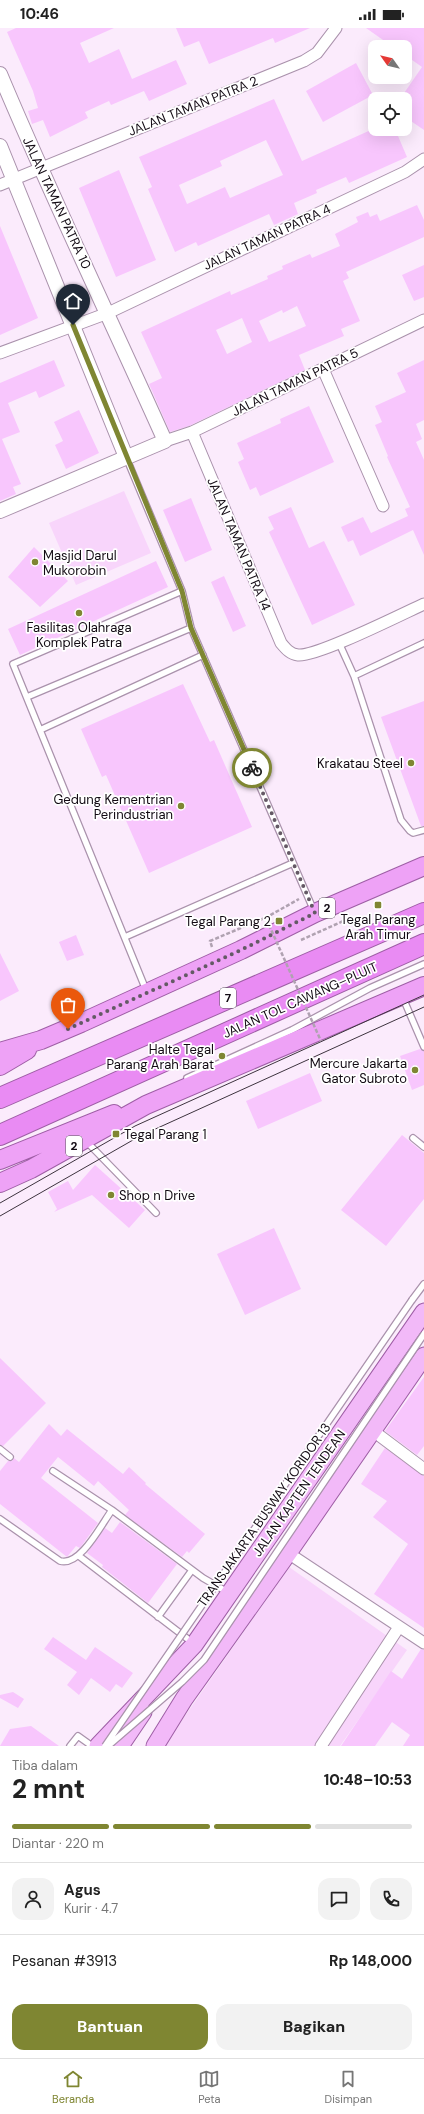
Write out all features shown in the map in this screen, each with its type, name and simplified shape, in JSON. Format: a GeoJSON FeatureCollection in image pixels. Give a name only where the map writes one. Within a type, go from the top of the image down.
{"type":"FeatureCollection","features":[{"type":"Feature","properties":{"kind":"highway","name":"2"},"geometry":{"type":"LineString","coordinates":[[2,1053],[17,1057],[41,1040],[241,950],[315,913],[424,866]]}},
{"type":"Feature","properties":{"kind":"highway","name":"7"},"geometry":{"type":"LineString","coordinates":[[0,1098],[424,913]]}},
{"type":"Feature","properties":{"kind":"highway","name":"JALAN TOL CAWANG–PLUIT"},"geometry":{"type":"LineString","coordinates":[[0,1135],[424,944]]}},
{"type":"Feature","properties":{"kind":"highway","name":"2"},"geometry":{"type":"LineString","coordinates":[[0,1160],[111,1114],[146,1105],[313,1039],[424,986]]}},
{"type":"Feature","properties":{"kind":"highway","name":"2"},"geometry":{"type":"LineString","coordinates":[[0,1183],[85,1140],[146,1105]]}},
{"type":"Feature","properties":{"kind":"main road","name":"JALAN KAPTEN TENDEAN"},"geometry":{"type":"LineString","coordinates":[[98,1746],[170,1672],[194,1645],[230,1593],[418,1306]]}},
{"type":"Feature","properties":{"kind":"main road","name":"JALAN KAPTEN TENDEAN"},"geometry":{"type":"LineString","coordinates":[[155,1746],[184,1699],[288,1553],[424,1356]]}},
{"type":"Feature","properties":{"kind":"main road","name":"JALAN KAPTEN TENDEAN"},"geometry":{"type":"LineString","coordinates":[[120,1746],[170,1672]]}},
{"type":"Feature","properties":{"kind":"main road","name":"JALAN KAPTEN TENDEAN"},"geometry":{"type":"LineString","coordinates":[[141,1746],[184,1699]]}},
{"type":"Feature","properties":{"kind":"street","name":"JALAN TAMAN PATRA 2"},"geometry":{"type":"LineString","coordinates":[[0,185],[304,61],[317,53],[336,28]]}},
{"type":"Feature","properties":{"kind":"street","name":"JALAN TAMAN PATRA 10"},"geometry":{"type":"LineString","coordinates":[[0,74],[40,168],[108,312],[165,440]]}},
{"type":"Feature","properties":{"kind":"street"},"geometry":{"type":"LineString","coordinates":[[0,146],[126,457]]}},
{"type":"Feature","properties":{"kind":"street","name":"JALAN TAMAN PATRA 4"},"geometry":{"type":"LineString","coordinates":[[0,353],[108,312],[406,172],[424,159]]}},
{"type":"Feature","properties":{"kind":"street","name":"JALAN TAMAN PATRA 5"},"geometry":{"type":"LineString","coordinates":[[165,440],[192,432],[424,320]]}},
{"type":"Feature","properties":{"kind":"street"},"geometry":{"type":"LineString","coordinates":[[323,368],[383,506]]}},
{"type":"Feature","properties":{"kind":"street","name":"JALAN TAMAN PATRA 14"},"geometry":{"type":"LineString","coordinates":[[192,432],[281,643],[291,653],[303,655],[339,643]]}},
{"type":"Feature","properties":{"kind":"street"},"geometry":{"type":"LineString","coordinates":[[0,510],[165,440]]}},
{"type":"Feature","properties":{"kind":"street"},"geometry":{"type":"LineString","coordinates":[[339,643],[424,604]]}},
{"type":"Feature","properties":{"kind":"street"},"geometry":{"type":"LineString","coordinates":[[372,1430],[424,1469]]}},
{"type":"Feature","properties":{"kind":"street"},"geometry":{"type":"LineString","coordinates":[[288,1553],[424,1643]]}},
{"type":"Feature","properties":{"kind":"street"},"geometry":{"type":"LineString","coordinates":[[321,1746],[399,1627]]}},
{"type":"Feature","properties":{"kind":"lane"},"geometry":{"type":"LineString","coordinates":[[126,457],[182,591],[191,628],[315,913]]}},
{"type":"Feature","properties":{"kind":"lane"},"geometry":{"type":"LineString","coordinates":[[147,992],[13,664],[182,591]]}},
{"type":"Feature","properties":{"kind":"lane"},"geometry":{"type":"LineString","coordinates":[[27,697],[191,628]]}},
{"type":"Feature","properties":{"kind":"lane"},"geometry":{"type":"LineString","coordinates":[[339,643],[354,676],[401,820],[410,831],[414,833],[424,830]]}},
{"type":"Feature","properties":{"kind":"lane"},"geometry":{"type":"LineString","coordinates":[[354,676],[424,643]]}},
{"type":"Feature","properties":{"kind":"lane"},"geometry":{"type":"LineString","coordinates":[[40,730],[203,655]]}},
{"type":"Feature","properties":{"kind":"lane"},"geometry":{"type":"LineString","coordinates":[[125,937],[293,863]]}},
{"type":"Feature","properties":{"kind":"lane"},"geometry":{"type":"LineString","coordinates":[[146,1105],[179,1083],[271,1040],[370,988],[424,964]]}},
{"type":"Feature","properties":{"kind":"lane"},"geometry":{"type":"LineString","coordinates":[[402,996],[422,1038],[424,1047]]}},
{"type":"Feature","properties":{"kind":"lane"},"geometry":{"type":"LineString","coordinates":[[271,1040],[313,1039]]}},
{"type":"Feature","properties":{"kind":"lane"},"geometry":{"type":"LineString","coordinates":[[413,1138],[424,1147]]}},
{"type":"Feature","properties":{"kind":"lane"},"geometry":{"type":"LineString","coordinates":[[85,1140],[156,1213]]}},
{"type":"Feature","properties":{"kind":"lane","name":"TRANSJAKARTA BUSWAY KORIDOR 13"},"geometry":{"type":"LineString","coordinates":[[106,1746],[418,1306],[424,1284]]}},
{"type":"Feature","properties":{"kind":"lane","name":"TRANSJAKARTA BUSWAY KORIDOR 13"},"geometry":{"type":"LineString","coordinates":[[106,1746],[182,1682],[204,1660],[424,1334]]}},
{"type":"Feature","properties":{"kind":"lane"},"geometry":{"type":"LineString","coordinates":[[0,1448],[10,1457]]}},
{"type":"Feature","properties":{"kind":"lane"},"geometry":{"type":"LineString","coordinates":[[53,1471],[112,1510],[192,1570],[230,1593]]}},
{"type":"Feature","properties":{"kind":"lane"},"geometry":{"type":"LineString","coordinates":[[0,1519],[60,1561],[71,1562],[79,1556],[112,1510]]}},
{"type":"Feature","properties":{"kind":"lane"},"geometry":{"type":"LineString","coordinates":[[79,1556],[194,1645]]}},
{"type":"Feature","properties":{"kind":"lane"},"geometry":{"type":"LineString","coordinates":[[158,1617],[192,1570]]}},
{"type":"Feature","properties":{"kind":"lane"},"geometry":{"type":"LineString","coordinates":[[70,1746],[78,1736],[92,1746]]}},
{"type":"Feature","properties":{"kind":"path"},"geometry":{"type":"LineString","coordinates":[[212,946],[210,941],[267,917],[306,894]]}},
{"type":"Feature","properties":{"kind":"path"},"geometry":{"type":"LineString","coordinates":[[312,935],[350,918]]}},
{"type":"Feature","properties":{"kind":"path"},"geometry":{"type":"LineString","coordinates":[[268,924],[313,1039]]}},
{"type":"Feature","properties":{"kind":"shaded area"},"geometry":{"type":"Polygon","coordinates":[[[124,491],[151,553],[76,585],[49,523],[124,491]]]}},
{"type":"Feature","properties":{"kind":"shaded area"},"geometry":{"type":"Polygon","coordinates":[[[289,1567],[407,1650],[340,1746],[164,1746],[289,1567]]]}},
{"type":"Feature","properties":{"kind":"building"},"geometry":{"type":"Polygon","coordinates":[[[16,28],[114,28],[80,43],[89,63],[119,49],[132,79],[176,60],[187,84],[149,101],[144,91],[111,105],[109,101],[85,112],[88,118],[50,137],[43,120],[32,124],[28,111],[38,108],[33,91],[7,32],[16,28]]]}},
{"type":"Feature","properties":{"kind":"building"},"geometry":{"type":"Polygon","coordinates":[[[176,28],[310,28],[275,43],[273,38],[209,64],[199,41],[184,47],[176,28]]]}},
{"type":"Feature","properties":{"kind":"building"},"geometry":{"type":"Polygon","coordinates":[[[366,28],[424,28],[424,130],[412,122],[412,92],[405,92],[410,84],[412,84],[412,82],[422,67],[412,60],[412,40],[383,40],[366,28]]]}},
{"type":"Feature","properties":{"kind":"building"},"geometry":{"type":"Polygon","coordinates":[[[356,63],[371,92],[368,92],[368,98],[323,122],[306,91],[356,63]]]}},
{"type":"Feature","properties":{"kind":"building"},"geometry":{"type":"Polygon","coordinates":[[[274,99],[302,161],[368,131],[368,136],[398,136],[407,157],[349,183],[346,177],[316,190],[317,193],[294,203],[298,214],[274,225],[269,214],[198,246],[196,242],[175,252],[148,189],[152,187],[139,157],[274,99]],[[266,140],[220,161],[222,166],[179,185],[187,204],[225,187],[230,198],[283,175],[266,140]]]}},
{"type":"Feature","properties":{"kind":"building"},"geometry":{"type":"Polygon","coordinates":[[[119,170],[156,260],[116,277],[79,188],[119,170]]]}},
{"type":"Feature","properties":{"kind":"building"},"geometry":{"type":"Polygon","coordinates":[[[417,205],[424,220],[424,237],[346,272],[349,278],[343,281],[360,321],[341,329],[344,336],[299,355],[305,370],[189,426],[170,432],[149,384],[162,378],[141,332],[230,291],[231,295],[268,279],[267,276],[283,269],[282,266],[310,254],[312,258],[340,246],[335,234],[358,222],[356,217],[368,212],[370,217],[377,214],[380,221],[417,205]],[[297,306],[283,313],[282,310],[259,321],[269,342],[306,326],[297,306]],[[242,318],[216,330],[227,354],[252,342],[242,318]]]}},
{"type":"Feature","properties":{"kind":"building"},"geometry":{"type":"Polygon","coordinates":[[[0,226],[38,318],[0,335],[0,226]]]}},
{"type":"Feature","properties":{"kind":"building"},"geometry":{"type":"Polygon","coordinates":[[[424,265],[424,297],[414,301],[402,275],[424,265]]]}},
{"type":"Feature","properties":{"kind":"building"},"geometry":{"type":"Polygon","coordinates":[[[54,360],[65,386],[39,398],[36,391],[8,403],[20,432],[2,439],[21,484],[13,487],[16,494],[0,501],[0,383],[54,360]]]}},
{"type":"Feature","properties":{"kind":"building"},"geometry":{"type":"Polygon","coordinates":[[[424,360],[424,420],[416,424],[422,439],[416,442],[424,460],[424,555],[413,530],[360,556],[353,540],[348,542],[341,527],[363,517],[371,533],[408,516],[405,509],[410,507],[387,457],[388,456],[375,425],[382,422],[375,406],[406,392],[397,373],[424,360]]]}},
{"type":"Feature","properties":{"kind":"building"},"geometry":{"type":"Polygon","coordinates":[[[309,406],[334,462],[260,496],[256,487],[250,490],[238,462],[244,459],[237,443],[281,423],[280,419],[309,406]]]}},
{"type":"Feature","properties":{"kind":"building"},"geometry":{"type":"Polygon","coordinates":[[[79,410],[99,453],[66,469],[55,445],[63,441],[54,422],[79,410]]]}},
{"type":"Feature","properties":{"kind":"building"},"geometry":{"type":"Polygon","coordinates":[[[191,498],[212,550],[185,562],[163,510],[191,498]]]}},
{"type":"Feature","properties":{"kind":"building"},"geometry":{"type":"Polygon","coordinates":[[[291,507],[309,548],[324,541],[355,605],[312,625],[269,532],[274,529],[268,517],[291,507]]]}},
{"type":"Feature","properties":{"kind":"building","name":"Masjid Darul Mukorobin"},"geometry":{"type":"Polygon","coordinates":[[[34,547],[68,581],[40,607],[8,577],[34,547]]]}},
{"type":"Feature","properties":{"kind":"building","name":"Fasilitas Olahraga Komplek Patra"},"geometry":{"type":"Polygon","coordinates":[[[156,561],[168,587],[20,655],[8,629],[156,561]]]}},
{"type":"Feature","properties":{"kind":"building"},"geometry":{"type":"Polygon","coordinates":[[[224,576],[246,626],[233,632],[211,582],[224,576]]]}},
{"type":"Feature","properties":{"kind":"building"},"geometry":{"type":"Polygon","coordinates":[[[183,684],[210,742],[214,740],[252,827],[149,873],[106,775],[102,777],[81,729],[183,684]]]}},
{"type":"Feature","properties":{"kind":"building","name":"Krakatau Steel"},"geometry":{"type":"Polygon","coordinates":[[[424,701],[424,826],[421,826],[381,717],[424,701]]]}},
{"type":"Feature","properties":{"kind":"building"},"geometry":{"type":"Polygon","coordinates":[[[76,935],[84,955],[67,961],[59,942],[76,935]]]}},
{"type":"Feature","properties":{"kind":"building"},"geometry":{"type":"Polygon","coordinates":[[[0,953],[19,991],[0,1001],[0,953]]]}},
{"type":"Feature","properties":{"kind":"building","name":"Mercure Jakarta Gator Subroto"},"geometry":{"type":"Polygon","coordinates":[[[420,1049],[424,1051],[424,1085],[412,1090],[400,1056],[420,1049]]]}},
{"type":"Feature","properties":{"kind":"building"},"geometry":{"type":"Polygon","coordinates":[[[310,1073],[322,1101],[258,1129],[246,1101],[310,1073]]]}},
{"type":"Feature","properties":{"kind":"building"},"geometry":{"type":"Polygon","coordinates":[[[402,1135],[424,1153],[424,1199],[386,1246],[341,1210],[402,1135]]]}},
{"type":"Feature","properties":{"kind":"building","name":"Shop n Drive"},"geometry":{"type":"Polygon","coordinates":[[[95,1165],[145,1210],[129,1228],[92,1195],[54,1212],[57,1209],[48,1192],[68,1181],[73,1190],[95,1165]]]}},
{"type":"Feature","properties":{"kind":"building"},"geometry":{"type":"Polygon","coordinates":[[[274,1228],[301,1289],[245,1315],[217,1254],[274,1228]]]}},
{"type":"Feature","properties":{"kind":"building"},"geometry":{"type":"Polygon","coordinates":[[[0,1358],[46,1403],[3,1446],[0,1445],[0,1358]]]}},
{"type":"Feature","properties":{"kind":"building"},"geometry":{"type":"Polygon","coordinates":[[[424,1377],[424,1446],[417,1455],[385,1431],[424,1377]]]}},
{"type":"Feature","properties":{"kind":"building"},"geometry":{"type":"Polygon","coordinates":[[[49,1424],[61,1436],[67,1429],[123,1474],[129,1467],[146,1483],[145,1484],[205,1534],[189,1553],[187,1551],[182,1557],[125,1515],[129,1510],[98,1481],[94,1486],[58,1457],[41,1478],[98,1523],[80,1548],[76,1546],[67,1557],[0,1504],[0,1471],[8,1461],[12,1461],[14,1458],[19,1462],[49,1424]]]}},
{"type":"Feature","properties":{"kind":"building"},"geometry":{"type":"Polygon","coordinates":[[[385,1448],[424,1476],[424,1628],[374,1594],[408,1544],[373,1517],[387,1501],[361,1484],[385,1448]]]}},
{"type":"Feature","properties":{"kind":"building"},"geometry":{"type":"Polygon","coordinates":[[[120,1522],[177,1564],[148,1603],[102,1567],[103,1565],[87,1553],[105,1528],[112,1533],[120,1522]]]}},
{"type":"Feature","properties":{"kind":"building"},"geometry":{"type":"Polygon","coordinates":[[[53,1637],[86,1660],[95,1647],[133,1673],[122,1688],[116,1684],[110,1692],[91,1678],[79,1695],[67,1685],[77,1672],[44,1649],[53,1637]]]}},
{"type":"Feature","properties":{"kind":"building"},"geometry":{"type":"Polygon","coordinates":[[[421,1649],[424,1650],[424,1746],[403,1746],[410,1735],[392,1722],[375,1746],[341,1746],[391,1671],[402,1679],[421,1649]]]}},
{"type":"Feature","properties":{"kind":"building"},"geometry":{"type":"Polygon","coordinates":[[[13,1692],[24,1699],[18,1708],[0,1698],[0,1695],[13,1692]]]}},
{"type":"Feature","properties":{"kind":"building"},"geometry":{"type":"Polygon","coordinates":[[[31,1726],[59,1746],[0,1746],[10,1729],[31,1726]]]}},
{"type":"Feature","properties":{"kind":"tram line"},"geometry":{"type":"LineString","coordinates":[[0,1203],[135,1126],[424,995]]}},
{"type":"Feature","properties":{"kind":"tram line"},"geometry":{"type":"LineString","coordinates":[[0,1216],[140,1136],[424,1007]]}},
{"type":"Feature","properties":{"kind":"way so far"},"geometry":{"type":"LineString","coordinates":[[68,1029],[241,950],[315,913],[252,768]]}},
{"type":"Feature","properties":{"kind":"place","name":"Masjid Darul Mukorobin"},"geometry":{"type":"Point","coordinates":[35,562]}},
{"type":"Feature","properties":{"kind":"place","name":"Fasilitas Olahraga Komplek Patra"},"geometry":{"type":"Point","coordinates":[79,613]}},
{"type":"Feature","properties":{"kind":"place","name":"Krakatau Steel"},"geometry":{"type":"Point","coordinates":[411,763]}},
{"type":"Feature","properties":{"kind":"place","name":"Gedung Kementrian Perindustrian"},"geometry":{"type":"Point","coordinates":[181,806]}},
{"type":"Feature","properties":{"kind":"place","name":"Tegal Parang Arah Timur"},"geometry":{"type":"Point","coordinates":[378,905]}},
{"type":"Feature","properties":{"kind":"place","name":"Tegal Parang 2"},"geometry":{"type":"Point","coordinates":[279,921]}},
{"type":"Feature","properties":{"kind":"place","name":"Halte Tegal Parang Arah Barat"},"geometry":{"type":"Point","coordinates":[222,1056]}},
{"type":"Feature","properties":{"kind":"place","name":"Mercure Jakarta Gator Subroto"},"geometry":{"type":"Point","coordinates":[415,1070]}},
{"type":"Feature","properties":{"kind":"place","name":"Tegal Parang 1"},"geometry":{"type":"Point","coordinates":[116,1134]}},
{"type":"Feature","properties":{"kind":"place","name":"Shop n Drive"},"geometry":{"type":"Point","coordinates":[111,1195]}},
{"type":"Feature","properties":{"kind":"route"},"geometry":{"type":"LineString","coordinates":[[73,325],[182,591],[191,628],[252,768]]}}]}
